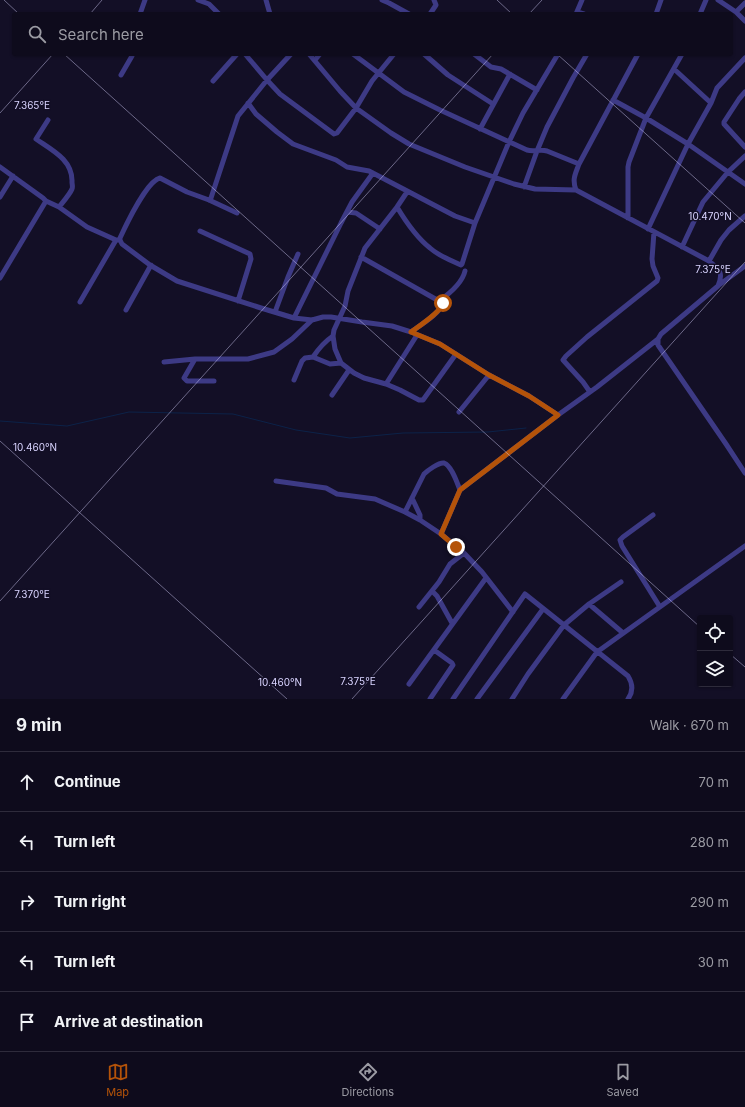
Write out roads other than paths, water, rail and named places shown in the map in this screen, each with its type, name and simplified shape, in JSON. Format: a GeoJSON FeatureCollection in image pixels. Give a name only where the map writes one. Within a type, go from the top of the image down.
{"type":"FeatureCollection","features":[{"type":"Feature","properties":{"kind":"street"},"geometry":{"type":"LineString","coordinates":[[141,12],[145,0]]}},
{"type":"Feature","properties":{"kind":"street"},"geometry":{"type":"LineString","coordinates":[[198,0],[209,4],[217,12]]}},
{"type":"Feature","properties":{"kind":"street"},"geometry":{"type":"LineString","coordinates":[[266,0],[269,12]]}},
{"type":"Feature","properties":{"kind":"street"},"geometry":{"type":"LineString","coordinates":[[382,0],[389,2],[406,12]]}},
{"type":"Feature","properties":{"kind":"street"},"geometry":{"type":"LineString","coordinates":[[431,12],[436,5],[434,0]]}},
{"type":"Feature","properties":{"kind":"street"},"geometry":{"type":"LineString","coordinates":[[577,12],[582,0]]}},
{"type":"Feature","properties":{"kind":"street"},"geometry":{"type":"LineString","coordinates":[[657,12],[661,0]]}},
{"type":"Feature","properties":{"kind":"street"},"geometry":{"type":"LineString","coordinates":[[701,12],[706,0]]}},
{"type":"Feature","properties":{"kind":"street"},"geometry":{"type":"LineString","coordinates":[[718,0],[736,12],[745,21]]}},
{"type":"Feature","properties":{"kind":"street"},"geometry":{"type":"LineString","coordinates":[[736,12],[745,3]]}},
{"type":"Feature","properties":{"kind":"street"},"geometry":{"type":"LineString","coordinates":[[121,75],[131,56]]}},
{"type":"Feature","properties":{"kind":"street"},"geometry":{"type":"LineString","coordinates":[[213,81],[235,56]]}},
{"type":"Feature","properties":{"kind":"street"},"geometry":{"type":"LineString","coordinates":[[247,56],[267,80],[290,102],[334,134],[337,133],[356,108],[372,81],[392,56]]}},
{"type":"Feature","properties":{"kind":"street"},"geometry":{"type":"LineString","coordinates":[[209,200],[211,198],[238,116],[267,80],[289,56]]}},
{"type":"Feature","properties":{"kind":"street"},"geometry":{"type":"LineString","coordinates":[[311,56],[356,108],[409,144],[465,167],[524,187],[535,189],[576,190],[709,261],[719,270],[722,278],[718,286]]}},
{"type":"Feature","properties":{"kind":"street"},"geometry":{"type":"LineString","coordinates":[[315,60],[318,56]]}},
{"type":"Feature","properties":{"kind":"street"},"geometry":{"type":"LineString","coordinates":[[356,56],[404,92],[440,110],[532,152],[542,150],[547,151],[579,164]]}},
{"type":"Feature","properties":{"kind":"street"},"geometry":{"type":"LineString","coordinates":[[426,56],[448,75],[493,104]]}},
{"type":"Feature","properties":{"kind":"street"},"geometry":{"type":"LineString","coordinates":[[477,56],[491,67],[501,69],[537,90]]}},
{"type":"Feature","properties":{"kind":"street"},"geometry":{"type":"LineString","coordinates":[[397,207],[410,227],[430,248],[445,258],[461,265],[475,223],[509,142],[523,113],[557,56]]}},
{"type":"Feature","properties":{"kind":"street"},"geometry":{"type":"LineString","coordinates":[[524,187],[547,127],[586,56]]}},
{"type":"Feature","properties":{"kind":"street"},"geometry":{"type":"LineString","coordinates":[[576,190],[574,177],[579,164],[637,56]]}},
{"type":"Feature","properties":{"kind":"street"},"geometry":{"type":"LineString","coordinates":[[628,218],[628,167],[646,118],[681,56]]}},
{"type":"Feature","properties":{"kind":"street"},"geometry":{"type":"LineString","coordinates":[[648,229],[688,144],[711,103],[717,88],[745,58]]}},
{"type":"Feature","properties":{"kind":"street"},"geometry":{"type":"LineString","coordinates":[[674,69],[711,103]]}},
{"type":"Feature","properties":{"kind":"street"},"geometry":{"type":"LineString","coordinates":[[480,129],[510,74]]}},
{"type":"Feature","properties":{"kind":"street"},"geometry":{"type":"LineString","coordinates":[[745,92],[724,124],[745,147]]}},
{"type":"Feature","properties":{"kind":"street"},"geometry":{"type":"LineString","coordinates":[[613,100],[688,144],[745,184]]}},
{"type":"Feature","properties":{"kind":"street"},"geometry":{"type":"LineString","coordinates":[[248,103],[261,118],[293,144],[336,160],[347,167],[369,171],[455,216],[475,223]]}},
{"type":"Feature","properties":{"kind":"street"},"geometry":{"type":"LineString","coordinates":[[48,120],[36,138],[65,161],[69,166],[72,175],[72,189],[59,207]]}},
{"type":"Feature","properties":{"kind":"street"},"geometry":{"type":"LineString","coordinates":[[682,246],[703,202],[728,172],[745,156]]}},
{"type":"Feature","properties":{"kind":"street"},"geometry":{"type":"LineString","coordinates":[[0,166],[46,201],[59,207],[87,227],[118,240],[151,265],[177,281],[294,318],[312,320],[323,317],[331,317],[392,326],[411,332],[440,344],[489,375],[529,396],[558,415]]}},
{"type":"Feature","properties":{"kind":"street"},"geometry":{"type":"LineString","coordinates":[[294,318],[352,202],[373,173]]}},
{"type":"Feature","properties":{"kind":"street"},"geometry":{"type":"LineString","coordinates":[[0,197],[13,176]]}},
{"type":"Feature","properties":{"kind":"street"},"geometry":{"type":"LineString","coordinates":[[80,302],[120,238],[146,190],[156,179],[160,178],[187,192],[237,213]]}},
{"type":"Feature","properties":{"kind":"street"},"geometry":{"type":"LineString","coordinates":[[407,192],[365,248],[348,291],[345,306],[334,330],[333,336],[335,349],[341,363],[349,370],[364,378],[386,384],[419,400],[423,400],[456,354]]}},
{"type":"Feature","properties":{"kind":"street"},"geometry":{"type":"LineString","coordinates":[[0,278],[46,201]]}},
{"type":"Feature","properties":{"kind":"street"},"geometry":{"type":"LineString","coordinates":[[347,212],[356,213],[380,229]]}},
{"type":"Feature","properties":{"kind":"street"},"geometry":{"type":"LineString","coordinates":[[709,261],[721,240],[729,230],[745,216]]}},
{"type":"Feature","properties":{"kind":"street"},"geometry":{"type":"LineString","coordinates":[[200,231],[250,254],[251,259],[238,301]]}},
{"type":"Feature","properties":{"kind":"street"},"geometry":{"type":"LineString","coordinates":[[590,392],[564,360],[566,356],[587,337],[657,281],[658,278],[652,260],[654,232]]}},
{"type":"Feature","properties":{"kind":"street"},"geometry":{"type":"LineString","coordinates":[[275,312],[298,254]]}},
{"type":"Feature","properties":{"kind":"street"},"geometry":{"type":"LineString","coordinates":[[361,257],[441,301]]}},
{"type":"Feature","properties":{"kind":"street"},"geometry":{"type":"LineString","coordinates":[[126,310],[151,265]]}},
{"type":"Feature","properties":{"kind":"street"},"geometry":{"type":"LineString","coordinates":[[441,534],[460,490],[658,339],[661,334],[718,286],[745,266]]}},
{"type":"Feature","properties":{"kind":"street"},"geometry":{"type":"LineString","coordinates":[[441,301],[462,280],[466,271]]}},
{"type":"Feature","properties":{"kind":"street"},"geometry":{"type":"LineString","coordinates":[[411,332],[436,313],[442,306],[443,303],[441,301]]}},
{"type":"Feature","properties":{"kind":"street"},"geometry":{"type":"LineString","coordinates":[[164,362],[195,359],[248,359],[274,352],[292,339],[312,320]]}},
{"type":"Feature","properties":{"kind":"street"},"geometry":{"type":"LineString","coordinates":[[386,384],[417,335]]}},
{"type":"Feature","properties":{"kind":"street"},"geometry":{"type":"LineString","coordinates":[[313,357],[325,341],[333,336]]}},
{"type":"Feature","properties":{"kind":"street"},"geometry":{"type":"LineString","coordinates":[[658,339],[658,345],[745,473]]}},
{"type":"Feature","properties":{"kind":"street"},"geometry":{"type":"LineString","coordinates":[[294,380],[302,361],[307,357],[313,357],[330,364],[341,363]]}},
{"type":"Feature","properties":{"kind":"street"},"geometry":{"type":"LineString","coordinates":[[195,359],[184,379],[187,381],[214,381]]}},
{"type":"Feature","properties":{"kind":"street"},"geometry":{"type":"LineString","coordinates":[[332,395],[349,370]]}},
{"type":"Feature","properties":{"kind":"street"},"geometry":{"type":"LineString","coordinates":[[459,412],[489,375]]}},
{"type":"Feature","properties":{"kind":"street"},"geometry":{"type":"LineString","coordinates":[[405,512],[424,474],[441,463],[444,463],[452,470],[460,490]]}},
{"type":"Feature","properties":{"kind":"street"},"geometry":{"type":"LineString","coordinates":[[276,481],[326,488],[337,494],[375,499],[420,520],[441,534],[464,553],[482,572],[513,612]]}},
{"type":"Feature","properties":{"kind":"street"},"geometry":{"type":"LineString","coordinates":[[412,498],[420,515],[420,520]]}},
{"type":"Feature","properties":{"kind":"street"},"geometry":{"type":"LineString","coordinates":[[653,515],[622,536],[620,540],[622,546],[660,606]]}},
{"type":"Feature","properties":{"kind":"street"},"geometry":{"type":"LineString","coordinates":[[563,699],[597,652],[745,546]]}},
{"type":"Feature","properties":{"kind":"street"},"geometry":{"type":"LineString","coordinates":[[419,607],[450,564],[464,553]]}},
{"type":"Feature","properties":{"kind":"street"},"geometry":{"type":"LineString","coordinates":[[409,684],[486,578]]}},
{"type":"Feature","properties":{"kind":"street"},"geometry":{"type":"LineString","coordinates":[[512,699],[528,674],[564,625],[589,604],[621,582]]}},
{"type":"Feature","properties":{"kind":"street"},"geometry":{"type":"LineString","coordinates":[[432,591],[437,596],[452,623]]}},
{"type":"Feature","properties":{"kind":"street"},"geometry":{"type":"LineString","coordinates":[[453,699],[525,594],[628,676],[631,681],[632,688],[628,699]]}},
{"type":"Feature","properties":{"kind":"street"},"geometry":{"type":"LineString","coordinates":[[589,604],[623,632]]}},
{"type":"Feature","properties":{"kind":"street"},"geometry":{"type":"LineString","coordinates":[[477,699],[544,609]]}},
{"type":"Feature","properties":{"kind":"street"},"geometry":{"type":"LineString","coordinates":[[430,699],[453,665],[434,650]]}},
{"type":"Feature","properties":{"kind":"waterway"},"geometry":{"type":"LineString","coordinates":[[0,421],[67,426],[129,412],[233,414],[296,430],[350,438],[403,433],[488,432],[526,428]]}}]}
